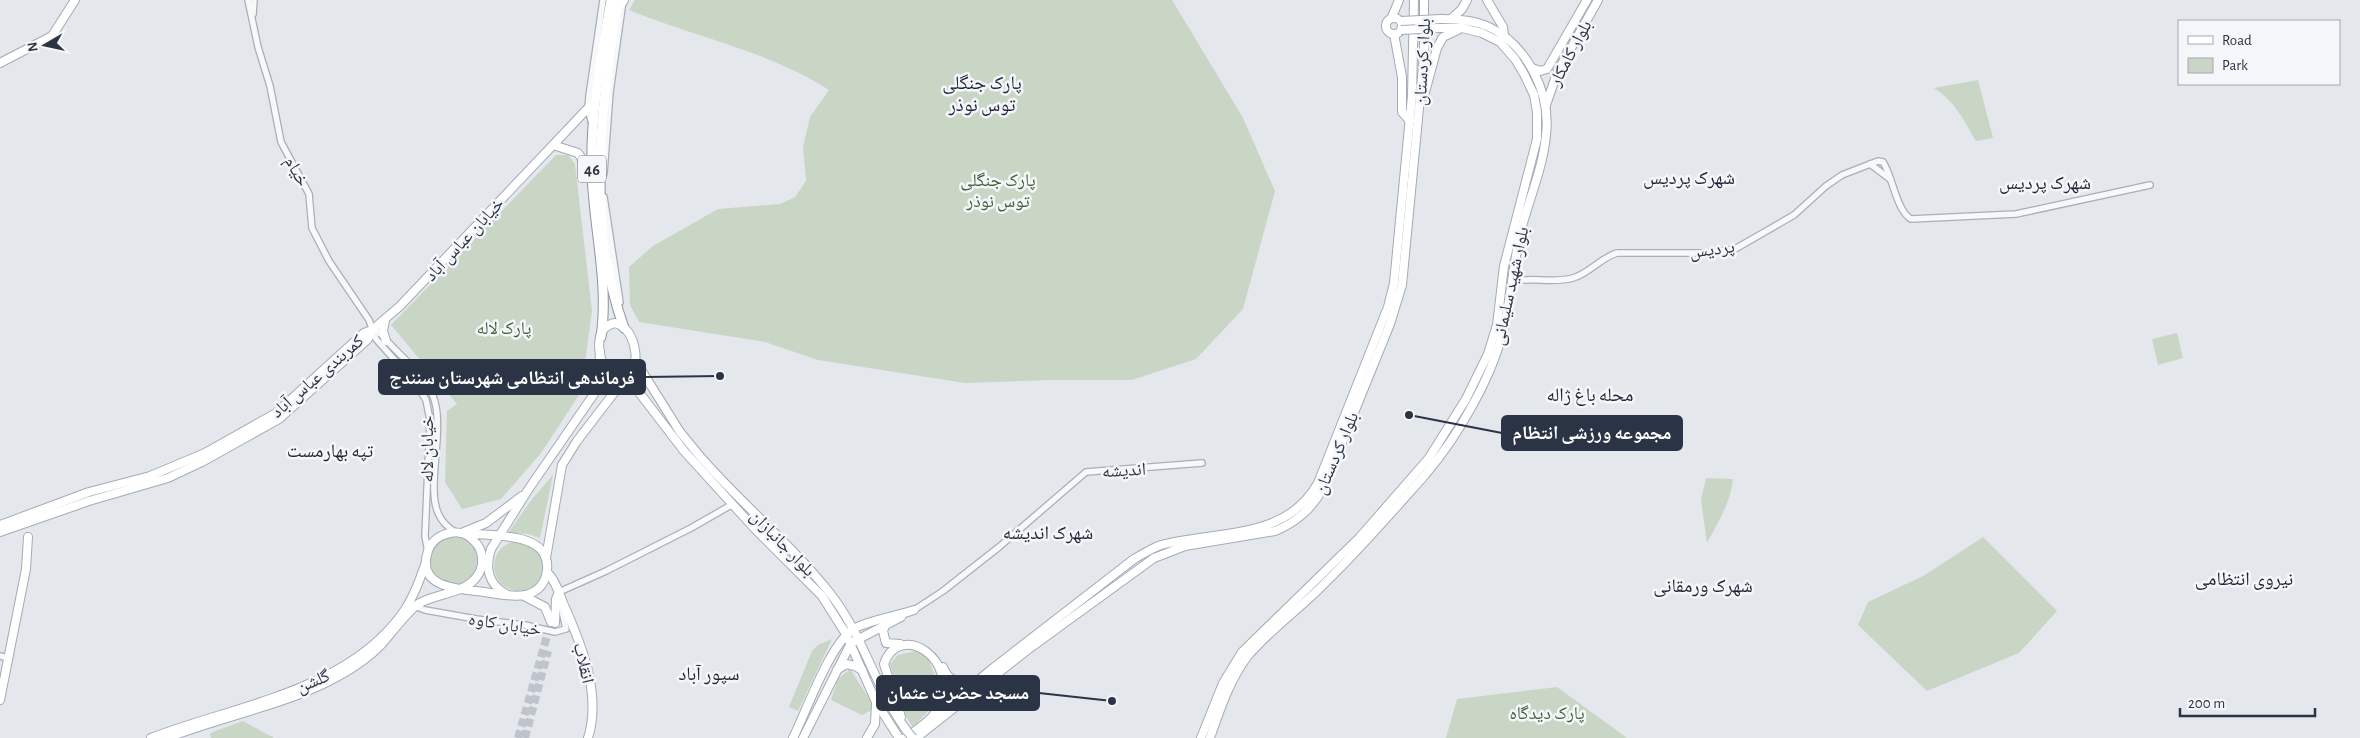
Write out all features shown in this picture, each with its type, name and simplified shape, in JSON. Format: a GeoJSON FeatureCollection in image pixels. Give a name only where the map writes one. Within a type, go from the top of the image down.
{"type":"FeatureCollection","features":[{"type":"Feature","properties":{"kind":"highway","name":"46"},"geometry":{"type":"LineString","coordinates":[[601,337],[604,306],[592,173],[593,129],[610,0]]}},
{"type":"Feature","properties":{"kind":"highway","name":"46"},"geometry":{"type":"LineString","coordinates":[[622,1],[599,153],[603,236],[615,302],[626,330]]}},
{"type":"Feature","properties":{"kind":"highway"},"geometry":{"type":"LineString","coordinates":[[604,306],[610,307],[615,302]]}},
{"type":"Feature","properties":{"kind":"main road"},"geometry":{"type":"LineString","coordinates":[[0,64],[52,36],[75,0]]}},
{"type":"Feature","properties":{"kind":"main road"},"geometry":{"type":"LineString","coordinates":[[1397,32],[1388,32],[1385,25],[1387,20],[1392,17],[1399,0]]}},
{"type":"Feature","properties":{"kind":"main road","name":"بلوار کردستان"},"geometry":{"type":"LineString","coordinates":[[914,738],[1134,559],[1159,546],[1255,529],[1282,520],[1305,503],[1318,483],[1388,307],[1394,283],[1410,122],[1414,52],[1414,0]]}},
{"type":"Feature","properties":{"kind":"main road","name":"بلوار کردستان"},"geometry":{"type":"LineString","coordinates":[[1205,539],[1258,535],[1288,526],[1303,515],[1315,502],[1323,489],[1390,324],[1402,285],[1424,56],[1424,0]]}},
{"type":"Feature","properties":{"kind":"main road"},"geometry":{"type":"LineString","coordinates":[[1450,19],[1462,8],[1467,0]]}},
{"type":"Feature","properties":{"kind":"main road"},"geometry":{"type":"LineString","coordinates":[[1487,0],[1503,27],[1504,36]]}},
{"type":"Feature","properties":{"kind":"main road","name":"بلوار کامکار"},"geometry":{"type":"LineString","coordinates":[[1532,68],[1540,71],[1547,69],[1587,0]]}},
{"type":"Feature","properties":{"kind":"main road","name":"بلوار کامکار"},"geometry":{"type":"LineString","coordinates":[[1545,107],[1557,73],[1598,0]]}},
{"type":"Feature","properties":{"kind":"main road"},"geometry":{"type":"LineString","coordinates":[[1392,17],[1401,21],[1397,32],[1402,77],[1402,112],[1410,122]]}},
{"type":"Feature","properties":{"kind":"main road","name":"بلوار شهید سلیمانی"},"geometry":{"type":"LineString","coordinates":[[1201,738],[1223,683],[1242,652],[1286,615],[1436,461],[1453,438],[1476,397],[1495,356],[1505,322],[1511,282],[1546,135],[1545,107],[1532,68],[1521,52],[1504,36],[1487,26],[1450,19],[1440,24],[1397,32]]}},
{"type":"Feature","properties":{"kind":"main road","name":"بلوار شهید سلیمانی"},"geometry":{"type":"LineString","coordinates":[[1384,514],[1440,444],[1466,399],[1488,354],[1497,325],[1504,266],[1537,139],[1538,123],[1534,96],[1515,58],[1500,42],[1482,33],[1462,28],[1401,21]]}},
{"type":"Feature","properties":{"kind":"main road"},"geometry":{"type":"LineString","coordinates":[[1419,110],[1437,48],[1443,37],[1462,28]]}},
{"type":"Feature","properties":{"kind":"main road"},"geometry":{"type":"LineString","coordinates":[[1547,69],[1550,76],[1557,73]]}},
{"type":"Feature","properties":{"kind":"main road","name":"خیابان عباس آباد"},"geometry":{"type":"LineString","coordinates":[[372,330],[385,320],[419,286],[588,108]]}},
{"type":"Feature","properties":{"kind":"main road"},"geometry":{"type":"LineString","coordinates":[[553,145],[578,153],[592,173]]}},
{"type":"Feature","properties":{"kind":"main road"},"geometry":{"type":"LineString","coordinates":[[1523,191],[1532,193]]}},
{"type":"Feature","properties":{"kind":"main road"},"geometry":{"type":"LineString","coordinates":[[1520,201],[1529,203]]}},
{"type":"Feature","properties":{"kind":"main road"},"geometry":{"type":"LineString","coordinates":[[385,320],[383,331],[386,341]]}},
{"type":"Feature","properties":{"kind":"main road"},"geometry":{"type":"LineString","coordinates":[[509,595],[501,591],[489,576],[488,558],[498,537],[528,490],[594,394],[599,375],[601,337],[606,326],[620,324],[626,330],[634,347],[635,360],[632,376],[607,400],[562,465],[546,558],[547,572],[542,585],[536,591],[524,596]]}},
{"type":"Feature","properties":{"kind":"main road","name":"کمربندی عباس آباد"},"geometry":{"type":"LineString","coordinates":[[0,532],[89,501],[168,478],[202,462],[279,419],[350,351],[364,333],[372,330]]}},
{"type":"Feature","properties":{"kind":"main road","name":"کمربندی عباس آباد"},"geometry":{"type":"LineString","coordinates":[[0,525],[89,492],[150,476],[205,454],[276,413],[350,351]]}},
{"type":"Feature","properties":{"kind":"main road"},"geometry":{"type":"LineString","coordinates":[[600,352],[607,374],[615,383],[622,384]]}},
{"type":"Feature","properties":{"kind":"main road","name":"بلوار جانبازان"},"geometry":{"type":"LineString","coordinates":[[635,360],[680,432],[698,454],[829,591],[859,638],[886,699],[905,732],[914,738]]}},
{"type":"Feature","properties":{"kind":"main road"},"geometry":{"type":"LineString","coordinates":[[638,391],[641,382],[648,380]]}},
{"type":"Feature","properties":{"kind":"main road","name":"بلوار جانبازان"},"geometry":{"type":"LineString","coordinates":[[622,384],[638,391],[678,444],[822,596],[851,643],[876,702],[898,738]]}},
{"type":"Feature","properties":{"kind":"main road"},"geometry":{"type":"LineString","coordinates":[[594,394],[601,392],[607,400]]}},
{"type":"Feature","properties":{"kind":"main road"},"geometry":{"type":"LineString","coordinates":[[528,490],[486,523],[437,538],[428,552],[426,560],[431,576],[443,586],[524,596],[545,607],[553,622],[556,599],[559,592]]}},
{"type":"Feature","properties":{"kind":"main road"},"geometry":{"type":"LineString","coordinates":[[457,532],[529,540],[537,544],[546,558]]}},
{"type":"Feature","properties":{"kind":"main road"},"geometry":{"type":"LineString","coordinates":[[457,532],[468,536],[480,548],[482,566],[474,581],[457,589]]}},
{"type":"Feature","properties":{"kind":"main road"},"geometry":{"type":"LineString","coordinates":[[0,700],[4,657],[26,569],[28,537]]}},
{"type":"Feature","properties":{"kind":"main road","name":"گلشن"},"geometry":{"type":"LineString","coordinates":[[167,738],[289,698],[336,678],[378,648],[412,605],[426,560]]}},
{"type":"Feature","properties":{"kind":"main road","name":"انقلاب"},"geometry":{"type":"LineString","coordinates":[[547,572],[559,592],[574,626],[587,668],[591,700],[588,738]]}},
{"type":"Feature","properties":{"kind":"main road","name":"گلشن"},"geometry":{"type":"LineString","coordinates":[[412,605],[457,589]]}},
{"type":"Feature","properties":{"kind":"main road","name":"اندیشه"},"geometry":{"type":"LineString","coordinates":[[846,634],[881,618],[914,610]]}},
{"type":"Feature","properties":{"kind":"main road","name":"اندیشه"},"geometry":{"type":"LineString","coordinates":[[851,643],[914,610]]}},
{"type":"Feature","properties":{"kind":"main road"},"geometry":{"type":"LineString","coordinates":[[881,618],[885,620],[886,626],[883,637],[886,643],[892,645],[914,643],[927,647],[939,658],[945,673],[951,679],[968,684],[976,682]]}},
{"type":"Feature","properties":{"kind":"main road","name":"بلوار شهید سلیمانی"},"geometry":{"type":"LineString","coordinates":[[1210,738],[1233,683],[1247,657],[1277,623]]}},
{"type":"Feature","properties":{"kind":"main road"},"geometry":{"type":"LineString","coordinates":[[793,738],[832,655],[846,634]]}},
{"type":"Feature","properties":{"kind":"main road"},"geometry":{"type":"LineString","coordinates":[[802,738],[851,643]]}},
{"type":"Feature","properties":{"kind":"main road","name":"بلوار کردستان"},"geometry":{"type":"LineString","coordinates":[[928,721],[937,709],[940,700],[942,676],[937,661],[920,647],[908,646],[894,649],[888,654],[884,664],[905,732],[928,721],[976,682],[994,672]]}},
{"type":"Feature","properties":{"kind":"main road"},"geometry":{"type":"LineString","coordinates":[[834,673],[846,664],[863,671]]}},
{"type":"Feature","properties":{"kind":"main road"},"geometry":{"type":"LineString","coordinates":[[868,738],[875,724],[876,702]]}},
{"type":"Feature","properties":{"kind":"main road","name":"گلشن"},"geometry":{"type":"LineString","coordinates":[[151,738],[177,734]]}},
{"type":"Feature","properties":{"kind":"street","name":"خیام"},"geometry":{"type":"LineString","coordinates":[[248,0],[270,86],[280,142],[310,194],[312,228],[329,261],[369,320],[372,330]]}},
{"type":"Feature","properties":{"kind":"street"},"geometry":{"type":"LineString","coordinates":[[253,23],[254,0]]}},
{"type":"Feature","properties":{"kind":"street"},"geometry":{"type":"LineString","coordinates":[[593,129],[588,108],[603,0]]}},
{"type":"Feature","properties":{"kind":"street"},"geometry":{"type":"LineString","coordinates":[[622,1],[610,92],[605,152],[604,198],[615,275],[626,330]]}},
{"type":"Feature","properties":{"kind":"street"},"geometry":{"type":"LineString","coordinates":[[588,108],[597,96]]}},
{"type":"Feature","properties":{"kind":"street"},"geometry":{"type":"LineString","coordinates":[[1870,164],[1880,161],[1888,171],[1907,216],[1917,220],[2016,214],[2150,185]]}},
{"type":"Feature","properties":{"kind":"street"},"geometry":{"type":"LineString","coordinates":[[1870,164],[1891,180]]}},
{"type":"Feature","properties":{"kind":"street","name":"پردیس"},"geometry":{"type":"LineString","coordinates":[[1511,282],[1527,278],[1555,281],[1576,278],[1606,257],[1617,253],[1719,252],[1735,249],[1794,215],[1834,180],[1859,167],[1870,164]]}},
{"type":"Feature","properties":{"kind":"street"},"geometry":{"type":"LineString","coordinates":[[603,236],[607,222]]}},
{"type":"Feature","properties":{"kind":"street","name":"خیابان لاله"},"geometry":{"type":"LineString","coordinates":[[372,330],[380,334],[419,377],[433,396],[437,441],[437,510],[445,523],[457,532]]}},
{"type":"Feature","properties":{"kind":"street","name":"خیابان لاله"},"geometry":{"type":"LineString","coordinates":[[372,330],[376,339],[416,384],[426,400],[430,420],[425,536],[428,552]]}},
{"type":"Feature","properties":{"kind":"street"},"geometry":{"type":"LineString","coordinates":[[430,441],[437,441]]}},
{"type":"Feature","properties":{"kind":"street","name":"اندیشه"},"geometry":{"type":"LineString","coordinates":[[914,610],[943,591],[1000,547],[1086,472],[1202,464]]}},
{"type":"Feature","properties":{"kind":"street"},"geometry":{"type":"LineString","coordinates":[[559,592],[606,571],[691,528],[733,504]]}},
{"type":"Feature","properties":{"kind":"street","name":"خیابان کاوه"},"geometry":{"type":"LineString","coordinates":[[412,605],[476,619],[525,624],[561,632],[566,629],[559,592]]}},
{"type":"Feature","properties":{"kind":"green space","name":"پارک جنگلی توس نوذر"},"geometry":{"type":"Polygon","coordinates":[[[635,0],[1172,0],[1243,118],[1275,191],[1243,309],[1196,359],[1132,380],[965,383],[818,360],[765,342],[639,322],[630,305],[629,267],[653,246],[718,209],[780,204],[795,197],[806,181],[803,147],[810,117],[829,90],[806,76],[757,55],[629,10],[635,0]]]}},
{"type":"Feature","properties":{"kind":"green space"},"geometry":{"type":"Polygon","coordinates":[[[1978,80],[1993,138],[1976,141],[1953,105],[1934,88],[1978,80]]]}},
{"type":"Feature","properties":{"kind":"green space","name":"پارک لاله"},"geometry":{"type":"Polygon","coordinates":[[[556,155],[568,155],[575,164],[592,311],[581,392],[541,453],[501,499],[462,509],[445,482],[447,411],[457,404],[391,325],[556,155]]]}},
{"type":"Feature","properties":{"kind":"green space"},"geometry":{"type":"Polygon","coordinates":[[[2177,333],[2183,358],[2158,365],[2152,339],[2177,333]]]}},
{"type":"Feature","properties":{"kind":"green space"},"geometry":{"type":"Polygon","coordinates":[[[553,475],[540,538],[528,534],[508,533],[532,499],[553,475]]]}},
{"type":"Feature","properties":{"kind":"green space"},"geometry":{"type":"Polygon","coordinates":[[[1706,478],[1733,479],[1727,504],[1707,543],[1701,500],[1706,478]]]}},
{"type":"Feature","properties":{"kind":"green space"},"geometry":{"type":"Polygon","coordinates":[[[454,535],[463,537],[474,546],[479,560],[477,569],[468,580],[454,585],[445,583],[434,574],[429,560],[431,551],[440,540],[454,535]]]}},
{"type":"Feature","properties":{"kind":"green space"},"geometry":{"type":"Polygon","coordinates":[[[1983,537],[2057,611],[2019,653],[1927,691],[1858,625],[1868,602],[1925,575],[1983,537]]]}},
{"type":"Feature","properties":{"kind":"green space"},"geometry":{"type":"Polygon","coordinates":[[[519,541],[533,545],[540,552],[544,566],[540,580],[533,587],[519,591],[505,587],[498,580],[494,566],[498,552],[505,545],[519,541]]]}},
{"type":"Feature","properties":{"kind":"green space"},"geometry":{"type":"Polygon","coordinates":[[[832,639],[798,711],[789,707],[812,651],[818,645],[832,639]]]}},
{"type":"Feature","properties":{"kind":"green space"},"geometry":{"type":"Polygon","coordinates":[[[916,651],[928,658],[934,674],[933,705],[913,728],[903,711],[890,664],[898,655],[916,651]]]}},
{"type":"Feature","properties":{"kind":"green space"},"geometry":{"type":"Polygon","coordinates":[[[850,669],[872,703],[872,710],[862,715],[831,700],[838,679],[850,669]]]}},
{"type":"Feature","properties":{"kind":"green space","name":"پارک دیدگاه"},"geometry":{"type":"Polygon","coordinates":[[[1557,687],[1627,738],[1446,738],[1457,699],[1557,687]]]}},
{"type":"Feature","properties":{"kind":"green space"},"geometry":{"type":"Polygon","coordinates":[[[243,721],[274,738],[211,738],[210,733],[243,721]]]}},
{"type":"Feature","properties":{"kind":"tunnel"},"geometry":{"type":"LineString","coordinates":[[518,738],[551,622]]}},
{"type":"Feature","properties":{"kind":"tunnel"},"geometry":{"type":"LineString","coordinates":[[525,738],[548,651]]}},
{"type":"Feature","properties":{"kind":"place","name":"فرماندهی انتظامی شهرستان سنندج"},"geometry":{"type":"Point","coordinates":[720,376]}},
{"type":"Feature","properties":{"kind":"place","name":"مجموعه ورزشی انتظام"},"geometry":{"type":"Point","coordinates":[1409,415]}},
{"type":"Feature","properties":{"kind":"place","name":"مسجد حضرت عثمان"},"geometry":{"type":"Point","coordinates":[1112,701]}},
{"type":"Feature","properties":{"kind":"district","name":"پارک جنگلی توس نوذر"},"geometry":{"type":"Point","coordinates":[982,93]}},
{"type":"Feature","properties":{"kind":"district","name":"شهرک پردیس"},"geometry":{"type":"Point","coordinates":[1689,177]}},
{"type":"Feature","properties":{"kind":"district","name":"شهرک پردیس"},"geometry":{"type":"Point","coordinates":[2045,182]}},
{"type":"Feature","properties":{"kind":"district","name":"محله باغ ژاله"},"geometry":{"type":"Point","coordinates":[1590,394]}},
{"type":"Feature","properties":{"kind":"district","name":"تپه بهارمست"},"geometry":{"type":"Point","coordinates":[330,450]}},
{"type":"Feature","properties":{"kind":"district","name":"شهرک اندیشه"},"geometry":{"type":"Point","coordinates":[1048,532]}},
{"type":"Feature","properties":{"kind":"district","name":"نیروی انتظامی"},"geometry":{"type":"Point","coordinates":[2244,578]}},
{"type":"Feature","properties":{"kind":"district","name":"شهرک ورمقانی"},"geometry":{"type":"Point","coordinates":[1703,585]}},
{"type":"Feature","properties":{"kind":"district","name":"سپور آباد"},"geometry":{"type":"Point","coordinates":[709,673]}}]}
